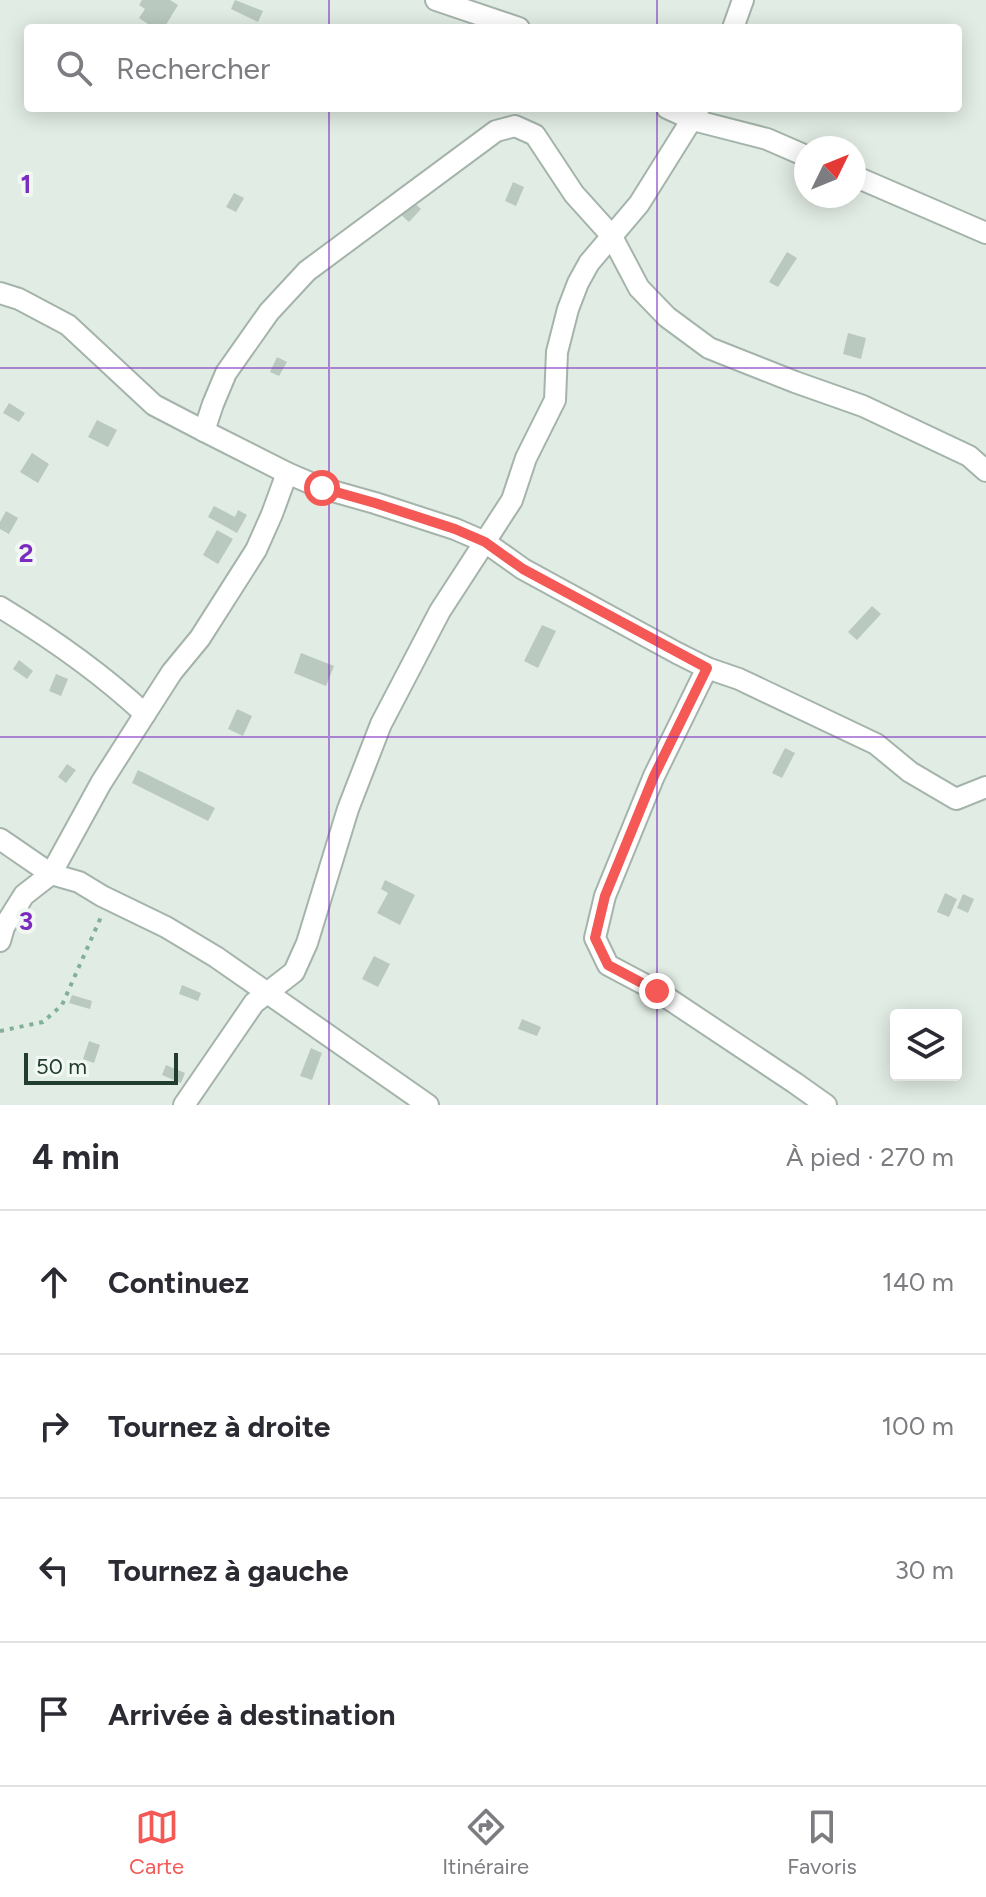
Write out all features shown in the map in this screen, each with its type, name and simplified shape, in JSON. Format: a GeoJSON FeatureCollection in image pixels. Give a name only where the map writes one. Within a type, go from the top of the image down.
{"type":"FeatureCollection","features":[{"type":"Feature","properties":{"kind":"street"},"geometry":{"type":"LineString","coordinates":[[436,0],[507,24]]}},
{"type":"Feature","properties":{"kind":"street"},"geometry":{"type":"LineString","coordinates":[[734,24],[743,0]]}},
{"type":"Feature","properties":{"kind":"street"},"geometry":{"type":"LineString","coordinates":[[184,1105],[254,1003],[294,972],[307,943],[348,809],[381,724],[440,611],[512,500],[526,458],[555,400],[557,352],[568,309],[589,263],[639,204],[696,114],[794,151]]}},
{"type":"Feature","properties":{"kind":"street"},"geometry":{"type":"LineString","coordinates":[[204,431],[226,373],[269,312],[307,271],[496,131],[515,126],[535,135],[574,194],[611,235],[639,288],[667,317],[709,348],[863,406],[969,456],[986,471]]}},
{"type":"Feature","properties":{"kind":"street"},"geometry":{"type":"LineString","coordinates":[[866,181],[986,233]]}},
{"type":"Feature","properties":{"kind":"street"},"geometry":{"type":"LineString","coordinates":[[0,293],[19,299],[68,325],[154,405],[287,473],[322,488],[455,529],[485,542],[523,569],[707,668],[739,679],[876,744],[910,772],[956,799],[986,787]]}},
{"type":"Feature","properties":{"kind":"street"},"geometry":{"type":"LineString","coordinates":[[0,941],[4,927],[24,895],[51,874],[101,783],[256,550],[287,473]]}},
{"type":"Feature","properties":{"kind":"street"},"geometry":{"type":"LineString","coordinates":[[0,607],[76,657],[145,714]]}},
{"type":"Feature","properties":{"kind":"street"},"geometry":{"type":"LineString","coordinates":[[707,668],[654,776],[605,896],[595,938],[608,965],[657,991],[826,1105]]}},
{"type":"Feature","properties":{"kind":"street"},"geometry":{"type":"LineString","coordinates":[[0,839],[51,874],[79,882],[216,957],[428,1105]]}},
{"type":"Feature","properties":{"kind":"path"},"geometry":{"type":"LineString","coordinates":[[0,1031],[43,1022],[62,1005],[101,916],[102,896]]}},
{"type":"Feature","properties":{"kind":"building"},"geometry":{"type":"Polygon","coordinates":[[[142,0],[170,0],[178,5],[166,24],[148,24],[139,18],[145,9],[139,5],[142,0]]]}},
{"type":"Feature","properties":{"kind":"building"},"geometry":{"type":"Polygon","coordinates":[[[235,0],[263,11],[258,22],[231,9],[235,0]]]}},
{"type":"Feature","properties":{"kind":"building"},"geometry":{"type":"Polygon","coordinates":[[[513,182],[524,187],[516,206],[505,201],[513,182]]]}},
{"type":"Feature","properties":{"kind":"building"},"geometry":{"type":"Polygon","coordinates":[[[234,193],[244,198],[236,212],[226,207],[234,193]]]}},
{"type":"Feature","properties":{"kind":"building"},"geometry":{"type":"Polygon","coordinates":[[[411,200],[421,209],[409,222],[399,213],[411,200]]]}},
{"type":"Feature","properties":{"kind":"building"},"geometry":{"type":"Polygon","coordinates":[[[787,252],[797,258],[778,287],[769,282],[787,252]]]}},
{"type":"Feature","properties":{"kind":"building"},"geometry":{"type":"Polygon","coordinates":[[[848,333],[866,338],[861,359],[843,354],[848,333]]]}},
{"type":"Feature","properties":{"kind":"building"},"geometry":{"type":"Polygon","coordinates":[[[277,357],[287,362],[279,376],[270,372],[277,357]]]}},
{"type":"Feature","properties":{"kind":"building"},"geometry":{"type":"Polygon","coordinates":[[[9,403],[25,413],[19,422],[3,413],[9,403]]]}},
{"type":"Feature","properties":{"kind":"building"},"geometry":{"type":"Polygon","coordinates":[[[97,420],[117,430],[108,447],[88,437],[97,420]]]}},
{"type":"Feature","properties":{"kind":"building"},"geometry":{"type":"Polygon","coordinates":[[[32,453],[49,464],[38,483],[20,472],[32,453]]]}},
{"type":"Feature","properties":{"kind":"building"},"geometry":{"type":"Polygon","coordinates":[[[214,506],[235,517],[238,510],[247,515],[237,533],[208,517],[214,506]]]}},
{"type":"Feature","properties":{"kind":"building"},"geometry":{"type":"Polygon","coordinates":[[[6,511],[18,518],[9,534],[0,529],[6,511]]]}},
{"type":"Feature","properties":{"kind":"building"},"geometry":{"type":"Polygon","coordinates":[[[217,530],[233,539],[218,564],[203,555],[217,530]]]}},
{"type":"Feature","properties":{"kind":"building"},"geometry":{"type":"Polygon","coordinates":[[[872,606],[881,614],[857,640],[848,632],[872,606]]]}},
{"type":"Feature","properties":{"kind":"building"},"geometry":{"type":"Polygon","coordinates":[[[542,625],[556,631],[538,668],[524,661],[542,625]]]}},
{"type":"Feature","properties":{"kind":"building"},"geometry":{"type":"Polygon","coordinates":[[[301,653],[334,666],[326,686],[294,673],[301,653]]]}},
{"type":"Feature","properties":{"kind":"building"},"geometry":{"type":"Polygon","coordinates":[[[19,660],[33,671],[27,679],[13,669],[19,660]]]}},
{"type":"Feature","properties":{"kind":"building"},"geometry":{"type":"Polygon","coordinates":[[[56,674],[68,679],[61,696],[49,691],[56,674]]]}},
{"type":"Feature","properties":{"kind":"building"},"geometry":{"type":"Polygon","coordinates":[[[237,709],[252,716],[243,736],[228,729],[237,709]]]}},
{"type":"Feature","properties":{"kind":"building"},"geometry":{"type":"Polygon","coordinates":[[[785,748],[795,753],[782,778],[772,773],[785,748]]]}},
{"type":"Feature","properties":{"kind":"building"},"geometry":{"type":"Polygon","coordinates":[[[67,764],[76,770],[66,783],[58,777],[67,764]]]}},
{"type":"Feature","properties":{"kind":"building"},"geometry":{"type":"Polygon","coordinates":[[[138,770],[215,808],[208,821],[132,783],[138,770]]]}},
{"type":"Feature","properties":{"kind":"building"},"geometry":{"type":"Polygon","coordinates":[[[385,880],[415,895],[400,925],[377,913],[388,893],[381,889],[385,880]]]}},
{"type":"Feature","properties":{"kind":"building"},"geometry":{"type":"Polygon","coordinates":[[[945,893],[957,899],[949,917],[937,912],[945,893]]]}},
{"type":"Feature","properties":{"kind":"building"},"geometry":{"type":"Polygon","coordinates":[[[963,894],[974,899],[968,913],[957,908],[963,894]]]}},
{"type":"Feature","properties":{"kind":"building"},"geometry":{"type":"Polygon","coordinates":[[[374,956],[390,964],[378,987],[362,979],[374,956]]]}},
{"type":"Feature","properties":{"kind":"building"},"geometry":{"type":"Polygon","coordinates":[[[182,985],[201,993],[198,1001],[179,994],[182,985]]]}},
{"type":"Feature","properties":{"kind":"building"},"geometry":{"type":"Polygon","coordinates":[[[72,995],[92,1001],[90,1009],[69,1003],[72,995]]]}},
{"type":"Feature","properties":{"kind":"building"},"geometry":{"type":"Polygon","coordinates":[[[522,1019],[541,1027],[537,1036],[518,1029],[522,1019]]]}},
{"type":"Feature","properties":{"kind":"building"},"geometry":{"type":"Polygon","coordinates":[[[89,1041],[100,1045],[94,1063],[83,1059],[89,1041]]]}},
{"type":"Feature","properties":{"kind":"building"},"geometry":{"type":"Polygon","coordinates":[[[311,1048],[322,1053],[312,1080],[300,1076],[311,1048]]]}},
{"type":"Feature","properties":{"kind":"building"},"geometry":{"type":"Polygon","coordinates":[[[166,1065],[185,1073],[181,1083],[162,1075],[166,1065]]]}},
{"type":"Feature","properties":{"kind":"route"},"geometry":{"type":"LineString","coordinates":[[322,488],[455,529],[485,542],[523,569],[707,668],[654,776],[605,896],[595,938],[608,965],[657,991]]}}]}
